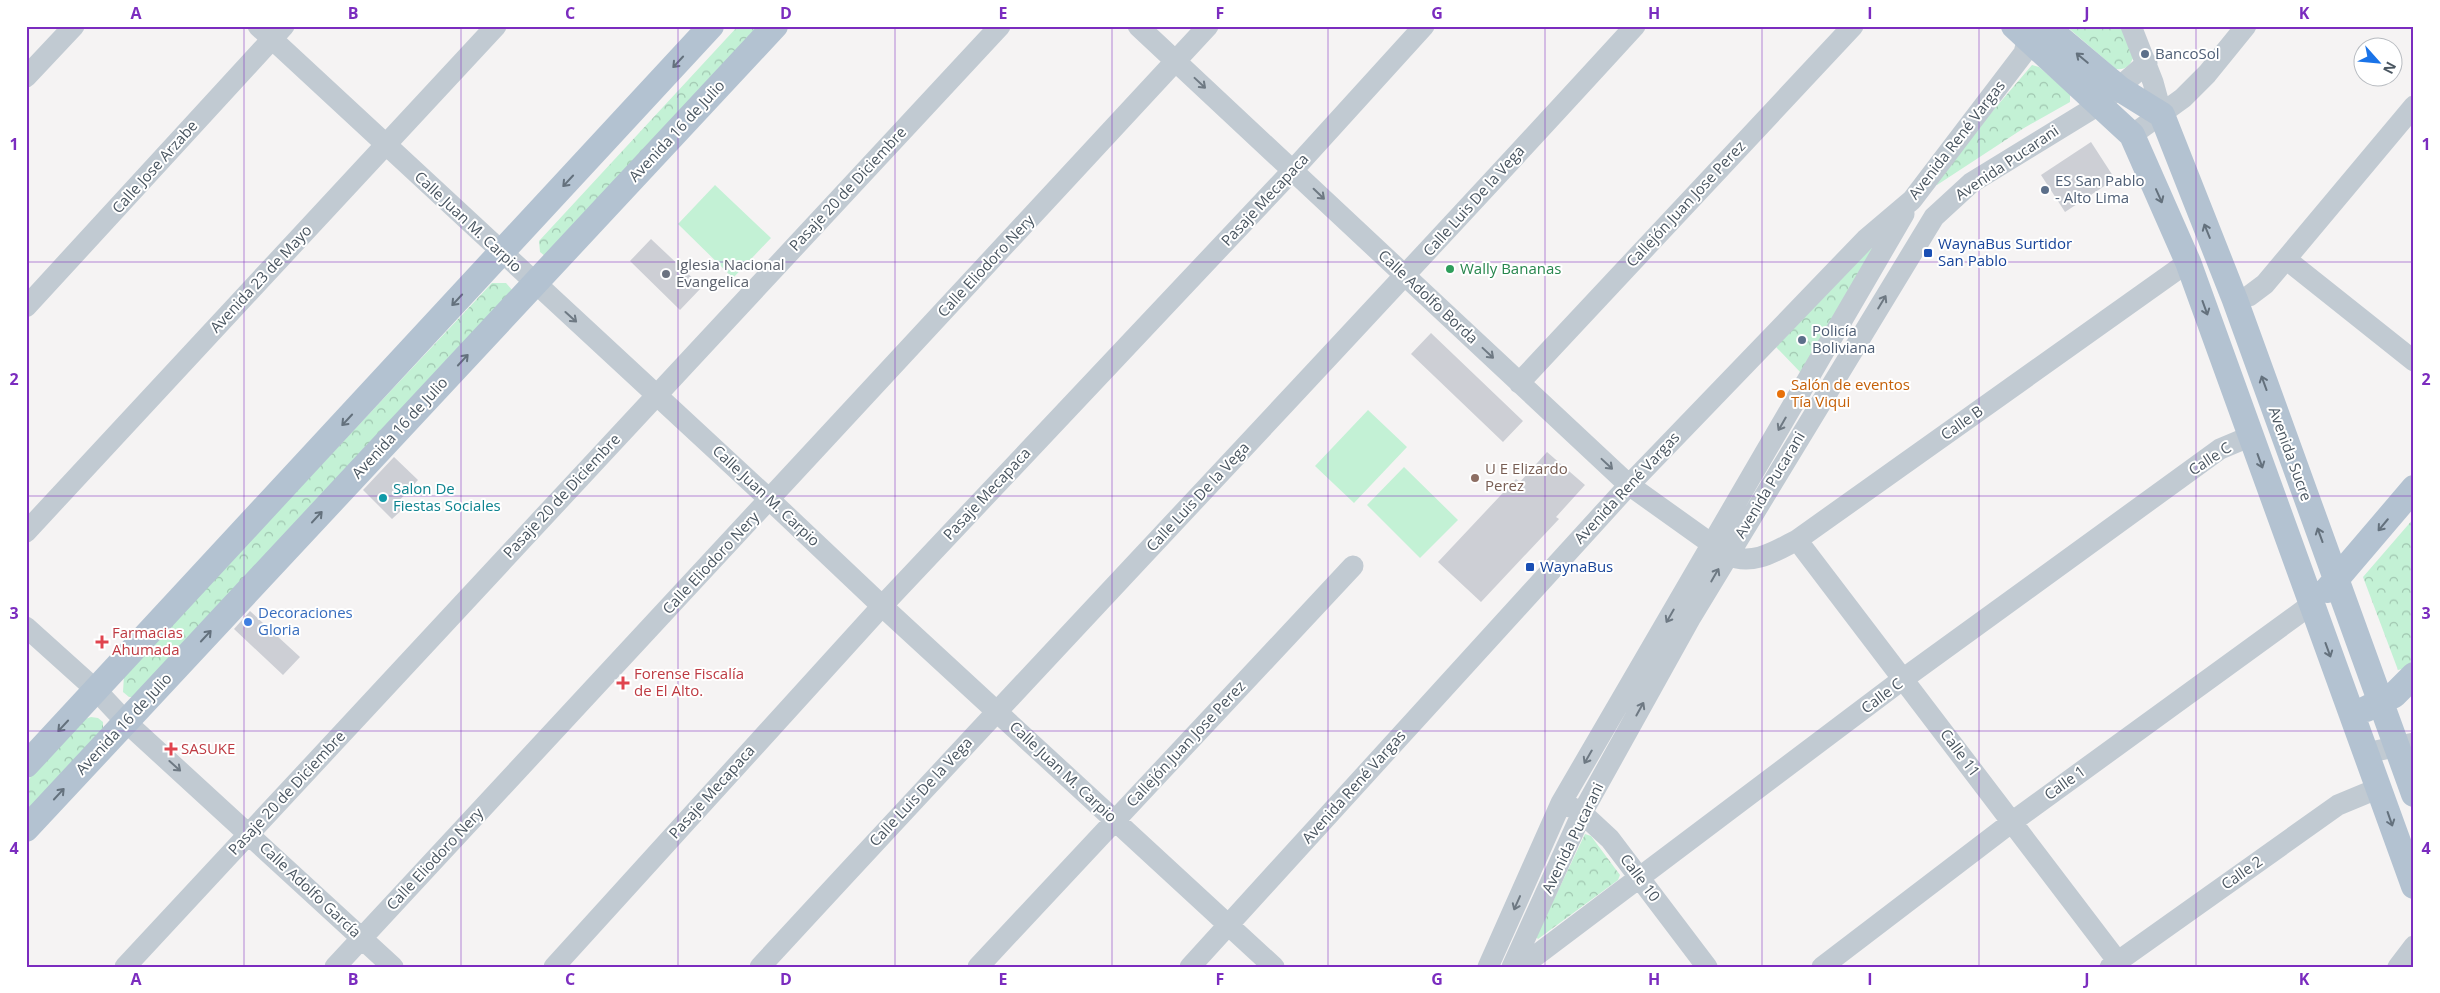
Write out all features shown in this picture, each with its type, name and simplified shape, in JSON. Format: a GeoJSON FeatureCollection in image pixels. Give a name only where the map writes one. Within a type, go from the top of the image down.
{"type":"FeatureCollection","features":[{"type":"Feature","properties":{"kind":"main road"},"geometry":{"type":"LineString","coordinates":[[26,765],[711,26]]}},
{"type":"Feature","properties":{"kind":"main road","name":"Avenida 16 de Julio"},"geometry":{"type":"LineString","coordinates":[[26,829],[774,26]]}},
{"type":"Feature","properties":{"kind":"main road"},"geometry":{"type":"LineString","coordinates":[[2030,30],[2110,96],[2162,115]]}},
{"type":"Feature","properties":{"kind":"main road"},"geometry":{"type":"LineString","coordinates":[[2110,96],[2132,135]]}},
{"type":"Feature","properties":{"kind":"main road","name":"Avenida Sucre"},"geometry":{"type":"LineString","coordinates":[[2162,115],[2235,300],[2380,702],[2405,744],[2414,794]]}},
{"type":"Feature","properties":{"kind":"main road","name":"Avenida Sucre"},"geometry":{"type":"LineString","coordinates":[[2132,135],[2188,262],[2414,886]]}},
{"type":"Feature","properties":{"kind":"main road"},"geometry":{"type":"LineString","coordinates":[[2312,604],[2336,581],[2414,488]]}},
{"type":"Feature","properties":{"kind":"main road"},"geometry":{"type":"LineString","coordinates":[[2352,716],[2394,695],[2414,675]]}},
{"type":"Feature","properties":{"kind":"street"},"geometry":{"type":"LineString","coordinates":[[26,77],[74,26]]}},
{"type":"Feature","properties":{"kind":"street","name":"Avenida 23 de Mayo"},"geometry":{"type":"LineString","coordinates":[[26,532],[496,26]]}},
{"type":"Feature","properties":{"kind":"street","name":"Pasaje 20 de Diciembre"},"geometry":{"type":"LineString","coordinates":[[125,967],[1000,26]]}},
{"type":"Feature","properties":{"kind":"street","name":"Calle Adolfo Borda"},"geometry":{"type":"LineString","coordinates":[[1138,26],[1294,169],[1629,485],[1720,550]]}},
{"type":"Feature","properties":{"kind":"street","name":"Calle Eliodoro Nery"},"geometry":{"type":"LineString","coordinates":[[335,967],[1208,26]]}},
{"type":"Feature","properties":{"kind":"street","name":"Pasaje Mecapaca"},"geometry":{"type":"LineString","coordinates":[[554,967],[882,606],[1294,169],[1424,26]]}},
{"type":"Feature","properties":{"kind":"street","name":"Calle Luis De la Vega"},"geometry":{"type":"LineString","coordinates":[[760,967],[996,711],[1406,276],[1634,26]]}},
{"type":"Feature","properties":{"kind":"street","name":"Callejón Juan Jose Perez"},"geometry":{"type":"LineString","coordinates":[[1519,383],[1853,26]]}},
{"type":"Feature","properties":{"kind":"street"},"geometry":{"type":"LineString","coordinates":[[2131,26],[2147,63],[2162,115]]}},
{"type":"Feature","properties":{"kind":"street"},"geometry":{"type":"LineString","coordinates":[[2132,135],[2162,115],[2206,74],[2246,26]]}},
{"type":"Feature","properties":{"kind":"street","name":"Avenida René Vargas"},"geometry":{"type":"LineString","coordinates":[[1190,967],[1629,485],[1866,239],[1912,200],[2024,53],[2030,30]]}},
{"type":"Feature","properties":{"kind":"street","name":"Calle Juan M. Carpio"},"geometry":{"type":"LineString","coordinates":[[271,31],[385,145],[1274,967]]}},
{"type":"Feature","properties":{"kind":"street","name":"Calle Jose Arzabe"},"geometry":{"type":"LineString","coordinates":[[26,307],[271,31]]}},
{"type":"Feature","properties":{"kind":"street","name":"Avenida Pucarani"},"geometry":{"type":"LineString","coordinates":[[1488,967],[1561,803],[1720,550],[1934,218],[1971,183],[2110,96],[2147,63]]}},
{"type":"Feature","properties":{"kind":"street"},"geometry":{"type":"LineString","coordinates":[[2235,300],[2249,296],[2265,284],[2410,117]]}},
{"type":"Feature","properties":{"kind":"street"},"geometry":{"type":"LineString","coordinates":[[1912,200],[1934,218]]}},
{"type":"Feature","properties":{"kind":"street","name":"Avenida Pucarani"},"geometry":{"type":"LineString","coordinates":[[1515,961],[1582,813],[1720,550],[1912,200]]}},
{"type":"Feature","properties":{"kind":"street"},"geometry":{"type":"LineString","coordinates":[[2287,260],[2414,361]]}},
{"type":"Feature","properties":{"kind":"street","name":"Calle B"},"geometry":{"type":"LineString","coordinates":[[1720,550],[1739,560],[1751,560],[1769,554],[1797,540],[2188,262]]}},
{"type":"Feature","properties":{"kind":"street","name":"Calle C"},"geometry":{"type":"LineString","coordinates":[[1515,961],[1534,958],[1641,879],[1903,679],[2220,449],[2251,436]]}},
{"type":"Feature","properties":{"kind":"street","name":"Calle 11"},"geometry":{"type":"LineString","coordinates":[[1797,540],[2012,822],[2117,965]]}},
{"type":"Feature","properties":{"kind":"street","name":"Callejón Juan Jose Perez"},"geometry":{"type":"LineString","coordinates":[[978,967],[1353,566]]}},
{"type":"Feature","properties":{"kind":"street","name":"Calle 1"},"geometry":{"type":"LineString","coordinates":[[1822,967],[2012,822],[2312,604]]}},
{"type":"Feature","properties":{"kind":"street","name":"Calle Adolfo García"},"geometry":{"type":"LineString","coordinates":[[26,627],[96,690],[126,722],[393,967]]}},
{"type":"Feature","properties":{"kind":"street"},"geometry":{"type":"LineString","coordinates":[[2366,753],[2405,744]]}},
{"type":"Feature","properties":{"kind":"street","name":"Calle 2"},"geometry":{"type":"LineString","coordinates":[[2117,965],[2338,805],[2379,788]]}},
{"type":"Feature","properties":{"kind":"street","name":"Calle 10"},"geometry":{"type":"LineString","coordinates":[[1561,803],[1582,813],[1610,838],[1707,967]]}},
{"type":"Feature","properties":{"kind":"green space"},"geometry":{"type":"Polygon","coordinates":[[[738,26],[771,26],[546,257],[540,252],[539,241],[738,26]]]}},
{"type":"Feature","properties":{"kind":"green space"},"geometry":{"type":"Polygon","coordinates":[[[2066,26],[2123,26],[2133,58],[2132,61],[2125,68],[2116,69],[2066,26]]]}},
{"type":"Feature","properties":{"kind":"green space"},"geometry":{"type":"Polygon","coordinates":[[[2032,65],[2039,67],[2070,94],[2070,102],[2024,128],[1937,185],[1932,182],[2032,65]]]}},
{"type":"Feature","properties":{"kind":"green space"},"geometry":{"type":"Polygon","coordinates":[[[715,185],[771,238],[733,278],[678,224],[715,185]]]}},
{"type":"Feature","properties":{"kind":"green space"},"geometry":{"type":"Polygon","coordinates":[[[1876,235],[1879,243],[1802,374],[1776,347],[1876,235]]]}},
{"type":"Feature","properties":{"kind":"green space"},"geometry":{"type":"Polygon","coordinates":[[[492,283],[506,283],[513,291],[138,697],[129,697],[123,692],[124,675],[492,283]]]}},
{"type":"Feature","properties":{"kind":"green space"},"geometry":{"type":"Polygon","coordinates":[[[1368,410],[1407,447],[1354,503],[1315,466],[1368,410]]]}},
{"type":"Feature","properties":{"kind":"green space"},"geometry":{"type":"Polygon","coordinates":[[[1404,467],[1458,520],[1420,558],[1367,505],[1404,467]]]}},
{"type":"Feature","properties":{"kind":"green space"},"geometry":{"type":"Polygon","coordinates":[[[2414,518],[2414,659],[2406,668],[2398,670],[2363,577],[2414,518]]]}},
{"type":"Feature","properties":{"kind":"green space"},"geometry":{"type":"Polygon","coordinates":[[[91,717],[98,718],[103,722],[103,728],[26,815],[26,782],[85,719],[91,717]]]}},
{"type":"Feature","properties":{"kind":"green space"},"geometry":{"type":"Polygon","coordinates":[[[1585,834],[1591,836],[1620,875],[1618,880],[1538,939],[1536,937],[1585,834]]]}},
{"type":"Feature","properties":{"kind":"building"},"geometry":{"type":"Polygon","coordinates":[[[2091,142],[2115,179],[2065,212],[2041,175],[2091,142]]]}},
{"type":"Feature","properties":{"kind":"building","name":"Iglesia Nacional Evangelica"},"geometry":{"type":"Polygon","coordinates":[[[651,239],[702,287],[680,310],[630,261],[651,239]]]}},
{"type":"Feature","properties":{"kind":"building"},"geometry":{"type":"Polygon","coordinates":[[[1431,333],[1523,421],[1503,442],[1411,354],[1431,333]]]}},
{"type":"Feature","properties":{"kind":"building"},"geometry":{"type":"Polygon","coordinates":[[[1547,452],[1585,485],[1556,517],[1559,519],[1481,602],[1438,562],[1516,479],[1520,482],[1547,452]]]}},
{"type":"Feature","properties":{"kind":"building"},"geometry":{"type":"Polygon","coordinates":[[[394,457],[418,480],[398,502],[404,508],[392,519],[363,490],[394,457]]]}},
{"type":"Feature","properties":{"kind":"building"},"geometry":{"type":"Polygon","coordinates":[[[250,611],[300,657],[283,675],[234,629],[250,611]]]}},
{"type":"Feature","properties":{"kind":"place","name":"BancoSol"},"geometry":{"type":"Point","coordinates":[2145,54]}},
{"type":"Feature","properties":{"kind":"place","name":"ES San Pablo - Alto Lima"},"geometry":{"type":"Point","coordinates":[2045,190]}},
{"type":"Feature","properties":{"kind":"place","name":"WaynaBus Surtidor San Pablo"},"geometry":{"type":"Point","coordinates":[1928,253]}},
{"type":"Feature","properties":{"kind":"place","name":"Wally Bananas"},"geometry":{"type":"Point","coordinates":[1450,269]}},
{"type":"Feature","properties":{"kind":"place","name":"Iglesia Nacional Evangelica"},"geometry":{"type":"Point","coordinates":[666,274]}},
{"type":"Feature","properties":{"kind":"place","name":"Policía Boliviana"},"geometry":{"type":"Point","coordinates":[1802,340]}},
{"type":"Feature","properties":{"kind":"place","name":"Salón de eventos Tía Viqui"},"geometry":{"type":"Point","coordinates":[1781,394]}},
{"type":"Feature","properties":{"kind":"place","name":"U E Elizardo Perez"},"geometry":{"type":"Point","coordinates":[1475,478]}},
{"type":"Feature","properties":{"kind":"place","name":"Salon De Fiestas Sociales"},"geometry":{"type":"Point","coordinates":[383,498]}},
{"type":"Feature","properties":{"kind":"place","name":"WaynaBus"},"geometry":{"type":"Point","coordinates":[1530,567]}},
{"type":"Feature","properties":{"kind":"place","name":"Decoraciones Gloria"},"geometry":{"type":"Point","coordinates":[248,622]}},
{"type":"Feature","properties":{"kind":"place","name":"Farmacias Ahumada"},"geometry":{"type":"Point","coordinates":[102,642]}},
{"type":"Feature","properties":{"kind":"place","name":"Forense Fiscalía de El Alto."},"geometry":{"type":"Point","coordinates":[623,683]}},
{"type":"Feature","properties":{"kind":"place","name":"SASUKE"},"geometry":{"type":"Point","coordinates":[171,749]}}]}
